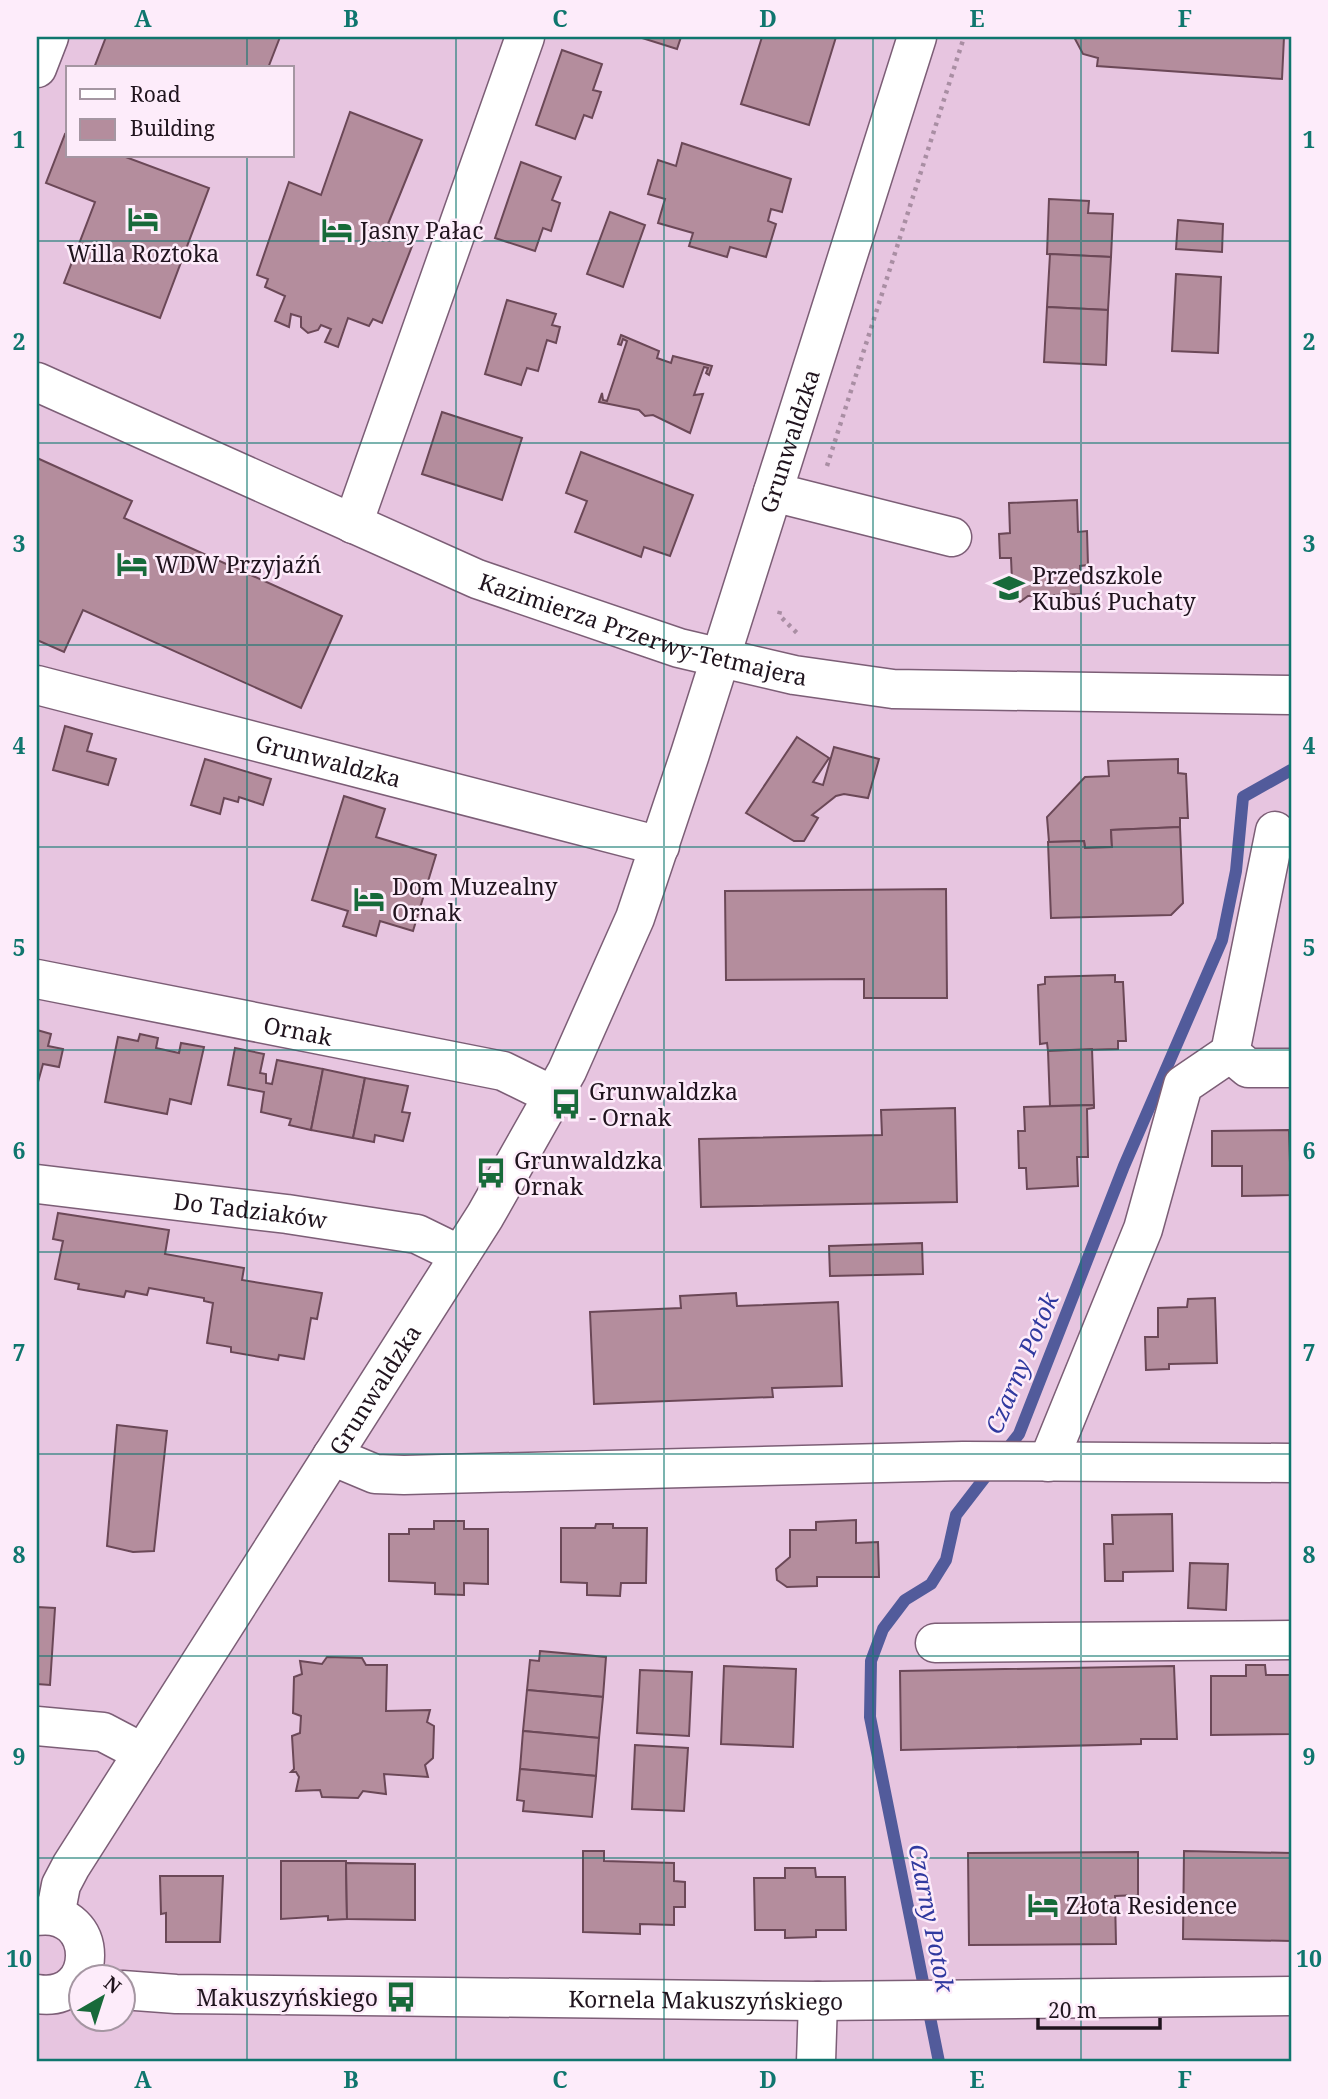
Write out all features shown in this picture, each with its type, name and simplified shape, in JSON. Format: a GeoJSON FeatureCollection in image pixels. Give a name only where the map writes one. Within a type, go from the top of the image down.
{"type":"FeatureCollection","features":[{"type":"Feature","properties":{"kind":"street"},"geometry":{"type":"LineString","coordinates":[[37,68],[49,37]]}},
{"type":"Feature","properties":{"kind":"street"},"geometry":{"type":"LineString","coordinates":[[353,524],[525,37]]}},
{"type":"Feature","properties":{"kind":"street","name":"Grunwaldzka"},"geometry":{"type":"LineString","coordinates":[[46,1916],[71,1866],[460,1255],[554,1096],[616,965],[660,846],[917,37]]}},
{"type":"Feature","properties":{"kind":"street","name":"Kazimierza Przerwy-Tetmajera"},"geometry":{"type":"LineString","coordinates":[[37,382],[477,579],[679,648],[815,679],[893,689],[1285,695]]}},
{"type":"Feature","properties":{"kind":"street"},"geometry":{"type":"LineString","coordinates":[[773,492],[952,537]]}},
{"type":"Feature","properties":{"kind":"street","name":"Grunwaldzka"},"geometry":{"type":"LineString","coordinates":[[37,685],[660,846]]}},
{"type":"Feature","properties":{"kind":"street"},"geometry":{"type":"LineString","coordinates":[[1035,1462],[1143,1229],[1183,1085],[1230,1053],[1275,831]]}},
{"type":"Feature","properties":{"kind":"street","name":"Ornak"},"geometry":{"type":"LineString","coordinates":[[37,979],[503,1071],[554,1096]]}},
{"type":"Feature","properties":{"kind":"street"},"geometry":{"type":"LineString","coordinates":[[1230,1053],[1248,1068],[1291,1068]]}},
{"type":"Feature","properties":{"kind":"street","name":"Do Tadziaków"},"geometry":{"type":"LineString","coordinates":[[37,1184],[287,1213],[417,1234],[460,1255]]}},
{"type":"Feature","properties":{"kind":"street"},"geometry":{"type":"LineString","coordinates":[[332,1456],[374,1474],[404,1475],[963,1461],[1291,1463]]}},
{"type":"Feature","properties":{"kind":"street"},"geometry":{"type":"LineString","coordinates":[[936,1643],[1291,1640]]}},
{"type":"Feature","properties":{"kind":"street"},"geometry":{"type":"LineString","coordinates":[[37,1726],[103,1731],[143,1753]]}},
{"type":"Feature","properties":{"kind":"street"},"geometry":{"type":"LineString","coordinates":[[46,1916],[71,1924],[83,1939],[85,1962]]}},
{"type":"Feature","properties":{"kind":"street"},"geometry":{"type":"LineString","coordinates":[[37,1994],[59,1993],[66,1989]]}},
{"type":"Feature","properties":{"kind":"street","name":"Kornela Makuszyńskiego"},"geometry":{"type":"LineString","coordinates":[[136,1991],[176,1994],[818,2001],[1291,1996]]}},
{"type":"Feature","properties":{"kind":"street"},"geometry":{"type":"LineString","coordinates":[[816,2062],[818,2001]]}},
{"type":"Feature","properties":{"kind":"path"},"geometry":{"type":"LineString","coordinates":[[815,504],[964,37]]}},
{"type":"Feature","properties":{"kind":"path"},"geometry":{"type":"LineString","coordinates":[[781,604],[779,615],[803,638]]}},
{"type":"Feature","properties":{"kind":"building"},"geometry":{"type":"Polygon","coordinates":[[[106,37],[280,37],[269,66],[95,66],[106,37]]]}},
{"type":"Feature","properties":{"kind":"building"},"geometry":{"type":"Polygon","coordinates":[[[639,37],[681,37],[677,49],[639,37]]]}},
{"type":"Feature","properties":{"kind":"building"},"geometry":{"type":"Polygon","coordinates":[[[762,37],[836,37],[809,125],[741,104],[762,37]]]}},
{"type":"Feature","properties":{"kind":"building"},"geometry":{"type":"Polygon","coordinates":[[[1074,37],[1284,37],[1282,79],[1097,66],[1098,58],[1083,54],[1074,37]]]}},
{"type":"Feature","properties":{"kind":"building"},"geometry":{"type":"Polygon","coordinates":[[[562,50],[602,64],[593,90],[601,92],[592,118],[584,115],[575,139],[536,125],[562,50]]]}},
{"type":"Feature","properties":{"kind":"building","name":"Jasny Pałac"},"geometry":{"type":"Polygon","coordinates":[[[350,112],[422,140],[388,224],[416,236],[382,323],[373,319],[369,326],[348,318],[338,347],[325,342],[331,329],[321,325],[318,330],[308,333],[301,327],[301,317],[291,314],[289,327],[275,321],[285,296],[265,287],[268,279],[257,275],[289,182],[321,195],[350,112]]]}},
{"type":"Feature","properties":{"kind":"building","name":"Willa Roztoka"},"geometry":{"type":"Polygon","coordinates":[[[65,134],[66,158],[128,158],[209,188],[160,318],[64,283],[95,202],[46,183],[65,134]]]}},
{"type":"Feature","properties":{"kind":"building"},"geometry":{"type":"Polygon","coordinates":[[[682,143],[791,179],[782,212],[771,209],[768,221],[776,224],[766,257],[730,247],[727,257],[689,246],[693,233],[658,223],[665,199],[648,194],[658,160],[676,166],[682,143]]]}},
{"type":"Feature","properties":{"kind":"building"},"geometry":{"type":"Polygon","coordinates":[[[521,162],[561,177],[552,200],[560,203],[551,231],[543,228],[535,251],[495,238],[521,162]]]}},
{"type":"Feature","properties":{"kind":"building"},"geometry":{"type":"Polygon","coordinates":[[[1049,199],[1089,201],[1088,213],[1113,214],[1111,257],[1047,254],[1049,199]]]}},
{"type":"Feature","properties":{"kind":"building"},"geometry":{"type":"Polygon","coordinates":[[[610,212],[645,225],[623,287],[587,274],[610,212]]]}},
{"type":"Feature","properties":{"kind":"building"},"geometry":{"type":"Polygon","coordinates":[[[1178,220],[1223,224],[1222,252],[1176,249],[1178,220]]]}},
{"type":"Feature","properties":{"kind":"building"},"geometry":{"type":"Polygon","coordinates":[[[1050,254],[1111,257],[1108,310],[1047,307],[1050,254]]]}},
{"type":"Feature","properties":{"kind":"building"},"geometry":{"type":"Polygon","coordinates":[[[1176,274],[1221,277],[1218,353],[1172,351],[1176,274]]]}},
{"type":"Feature","properties":{"kind":"building"},"geometry":{"type":"Polygon","coordinates":[[[507,300],[556,314],[552,325],[560,327],[556,343],[547,340],[538,371],[527,368],[521,385],[485,374],[507,300]]]}},
{"type":"Feature","properties":{"kind":"building"},"geometry":{"type":"Polygon","coordinates":[[[1047,307],[1108,310],[1106,365],[1044,362],[1047,307]]]}},
{"type":"Feature","properties":{"kind":"building"},"geometry":{"type":"Polygon","coordinates":[[[621,335],[659,351],[657,358],[671,363],[673,356],[712,366],[709,375],[706,373],[708,368],[704,367],[694,395],[703,394],[690,433],[653,415],[645,416],[639,410],[599,402],[602,393],[603,400],[607,401],[627,341],[623,339],[621,345],[618,344],[621,335]]]}},
{"type":"Feature","properties":{"kind":"building"},"geometry":{"type":"Polygon","coordinates":[[[442,412],[522,438],[502,500],[422,474],[442,412]]]}},
{"type":"Feature","properties":{"kind":"building"},"geometry":{"type":"Polygon","coordinates":[[[581,452],[693,495],[670,556],[644,547],[641,557],[575,532],[587,501],[566,493],[581,452]]]}},
{"type":"Feature","properties":{"kind":"building","name":"WDW Przyjaźń"},"geometry":{"type":"Polygon","coordinates":[[[37,458],[132,501],[124,518],[342,616],[301,708],[83,610],[64,652],[37,640],[37,458]]]}},
{"type":"Feature","properties":{"kind":"building"},"geometry":{"type":"Polygon","coordinates":[[[1077,500],[1078,532],[1087,531],[1088,565],[1080,566],[1081,594],[1028,596],[1020,602],[1006,586],[1012,581],[1011,558],[1000,558],[999,534],[1010,533],[1009,503],[1077,500]]]}},
{"type":"Feature","properties":{"kind":"building"},"geometry":{"type":"Polygon","coordinates":[[[65,726],[92,734],[87,751],[116,759],[108,785],[53,770],[65,726]]]}},
{"type":"Feature","properties":{"kind":"building"},"geometry":{"type":"Polygon","coordinates":[[[797,737],[829,758],[813,782],[823,785],[834,747],[879,759],[868,798],[844,794],[836,796],[812,815],[818,818],[804,841],[794,841],[746,813],[797,737]]]}},
{"type":"Feature","properties":{"kind":"building"},"geometry":{"type":"Polygon","coordinates":[[[205,759],[271,779],[263,805],[239,797],[238,802],[224,798],[220,814],[191,805],[205,759]]]}},
{"type":"Feature","properties":{"kind":"building"},"geometry":{"type":"Polygon","coordinates":[[[1178,759],[1178,773],[1186,774],[1188,818],[1180,818],[1180,827],[1111,830],[1112,847],[1085,848],[1084,841],[1049,842],[1047,817],[1085,777],[1109,776],[1108,761],[1178,759]]]}},
{"type":"Feature","properties":{"kind":"building"},"geometry":{"type":"Polygon","coordinates":[[[344,796],[385,809],[376,837],[436,855],[413,931],[380,921],[376,936],[343,926],[348,911],[312,900],[344,796]]]}},
{"type":"Feature","properties":{"kind":"building"},"geometry":{"type":"Polygon","coordinates":[[[1180,827],[1183,903],[1171,915],[1051,918],[1048,842],[1084,841],[1085,848],[1112,847],[1111,830],[1180,827]]]}},
{"type":"Feature","properties":{"kind":"building"},"geometry":{"type":"Polygon","coordinates":[[[946,889],[947,998],[864,998],[864,979],[726,980],[725,891],[946,889]]]}},
{"type":"Feature","properties":{"kind":"building"},"geometry":{"type":"Polygon","coordinates":[[[1115,975],[1115,982],[1123,982],[1126,1041],[1118,1041],[1118,1049],[1048,1051],[1047,1043],[1040,1044],[1038,985],[1045,984],[1045,977],[1115,975]]]}},
{"type":"Feature","properties":{"kind":"building"},"geometry":{"type":"Polygon","coordinates":[[[37,1030],[51,1034],[48,1046],[63,1049],[59,1067],[43,1064],[38,1082],[37,1030]]]}},
{"type":"Feature","properties":{"kind":"building"},"geometry":{"type":"Polygon","coordinates":[[[140,1034],[158,1038],[156,1048],[179,1053],[181,1043],[204,1047],[191,1104],[170,1099],[167,1114],[105,1102],[118,1037],[138,1041],[140,1034]]]}},
{"type":"Feature","properties":{"kind":"building"},"geometry":{"type":"Polygon","coordinates":[[[235,1048],[264,1054],[260,1073],[266,1074],[266,1083],[272,1084],[277,1060],[323,1069],[311,1130],[289,1125],[291,1119],[261,1112],[264,1092],[228,1085],[235,1048]]]}},
{"type":"Feature","properties":{"kind":"building"},"geometry":{"type":"Polygon","coordinates":[[[1092,1049],[1094,1105],[1050,1106],[1048,1051],[1092,1049]]]}},
{"type":"Feature","properties":{"kind":"building"},"geometry":{"type":"Polygon","coordinates":[[[323,1069],[365,1078],[353,1138],[311,1130],[323,1069]]]}},
{"type":"Feature","properties":{"kind":"building"},"geometry":{"type":"Polygon","coordinates":[[[365,1078],[408,1086],[402,1112],[410,1113],[403,1141],[375,1135],[374,1142],[353,1138],[365,1078]]]}},
{"type":"Feature","properties":{"kind":"building"},"geometry":{"type":"Polygon","coordinates":[[[1094,1105],[1094,1108],[1087,1109],[1088,1157],[1077,1157],[1078,1186],[1027,1189],[1026,1168],[1019,1168],[1018,1131],[1025,1131],[1024,1107],[1094,1105]]]}},
{"type":"Feature","properties":{"kind":"building"},"geometry":{"type":"Polygon","coordinates":[[[955,1108],[957,1202],[701,1207],[699,1139],[882,1135],[881,1110],[955,1108]]]}},
{"type":"Feature","properties":{"kind":"building"},"geometry":{"type":"Polygon","coordinates":[[[1289,1130],[1291,1195],[1242,1196],[1242,1166],[1212,1166],[1212,1131],[1289,1130]]]}},
{"type":"Feature","properties":{"kind":"building"},"geometry":{"type":"Polygon","coordinates":[[[58,1213],[169,1230],[165,1254],[244,1268],[242,1280],[322,1293],[317,1319],[311,1318],[304,1359],[279,1355],[278,1360],[231,1352],[231,1347],[207,1343],[213,1303],[204,1301],[204,1298],[149,1288],[147,1295],[126,1291],[124,1297],[78,1289],[79,1284],[55,1279],[63,1241],[53,1239],[58,1213]]]}},
{"type":"Feature","properties":{"kind":"building"},"geometry":{"type":"Polygon","coordinates":[[[922,1243],[923,1274],[830,1276],[829,1246],[922,1243]]]}},
{"type":"Feature","properties":{"kind":"building"},"geometry":{"type":"Polygon","coordinates":[[[736,1293],[737,1306],[838,1302],[842,1386],[772,1388],[773,1397],[594,1404],[590,1312],[681,1308],[680,1296],[736,1293]]]}},
{"type":"Feature","properties":{"kind":"building"},"geometry":{"type":"Polygon","coordinates":[[[1215,1298],[1217,1363],[1169,1364],[1169,1369],[1146,1370],[1145,1337],[1158,1337],[1158,1308],[1187,1307],[1188,1299],[1215,1298]]]}},
{"type":"Feature","properties":{"kind":"building"},"geometry":{"type":"Polygon","coordinates":[[[117,1425],[167,1431],[154,1551],[133,1552],[107,1546],[117,1425]]]}},
{"type":"Feature","properties":{"kind":"building"},"geometry":{"type":"Polygon","coordinates":[[[1172,1514],[1173,1571],[1123,1572],[1123,1581],[1105,1581],[1104,1544],[1113,1544],[1112,1515],[1172,1514]]]}},
{"type":"Feature","properties":{"kind":"building"},"geometry":{"type":"Polygon","coordinates":[[[856,1520],[856,1543],[878,1542],[879,1577],[817,1577],[817,1586],[787,1587],[777,1580],[776,1569],[790,1557],[790,1530],[816,1530],[816,1522],[856,1520]]]}},
{"type":"Feature","properties":{"kind":"building"},"geometry":{"type":"Polygon","coordinates":[[[434,1521],[464,1521],[464,1529],[488,1529],[488,1584],[464,1583],[464,1595],[435,1594],[435,1583],[389,1581],[389,1534],[409,1534],[409,1529],[434,1529],[434,1521]]]}},
{"type":"Feature","properties":{"kind":"building"},"geometry":{"type":"Polygon","coordinates":[[[596,1524],[613,1524],[613,1528],[647,1528],[646,1583],[621,1583],[620,1596],[587,1595],[587,1583],[561,1582],[561,1528],[595,1528],[596,1524]]]}},
{"type":"Feature","properties":{"kind":"building"},"geometry":{"type":"Polygon","coordinates":[[[1190,1563],[1228,1564],[1226,1610],[1188,1608],[1190,1563]]]}},
{"type":"Feature","properties":{"kind":"building"},"geometry":{"type":"Polygon","coordinates":[[[37,1607],[55,1608],[50,1685],[37,1684],[37,1607]]]}},
{"type":"Feature","properties":{"kind":"building"},"geometry":{"type":"Polygon","coordinates":[[[540,1651],[606,1657],[603,1697],[527,1690],[530,1660],[539,1661],[540,1651]]]}},
{"type":"Feature","properties":{"kind":"building"},"geometry":{"type":"Polygon","coordinates":[[[327,1657],[362,1658],[366,1665],[387,1665],[386,1711],[430,1710],[427,1722],[434,1726],[433,1758],[425,1765],[428,1777],[384,1774],[386,1794],[363,1791],[358,1798],[322,1797],[320,1790],[296,1791],[299,1777],[296,1772],[291,1772],[294,1769],[292,1736],[300,1733],[301,1716],[293,1713],[294,1677],[302,1674],[300,1661],[322,1664],[327,1657]]]}},
{"type":"Feature","properties":{"kind":"building"},"geometry":{"type":"Polygon","coordinates":[[[1246,1665],[1265,1665],[1266,1675],[1291,1675],[1291,1734],[1211,1735],[1211,1676],[1246,1676],[1246,1665]]]}},
{"type":"Feature","properties":{"kind":"building"},"geometry":{"type":"Polygon","coordinates":[[[724,1666],[796,1669],[793,1747],[721,1744],[724,1666]]]}},
{"type":"Feature","properties":{"kind":"building"},"geometry":{"type":"Polygon","coordinates":[[[1174,1666],[1177,1739],[1141,1739],[1141,1744],[901,1750],[900,1671],[1174,1666]]]}},
{"type":"Feature","properties":{"kind":"building"},"geometry":{"type":"Polygon","coordinates":[[[640,1670],[692,1672],[689,1736],[637,1733],[640,1670]]]}},
{"type":"Feature","properties":{"kind":"building"},"geometry":{"type":"Polygon","coordinates":[[[527,1690],[603,1697],[599,1738],[523,1731],[527,1690]]]}},
{"type":"Feature","properties":{"kind":"building"},"geometry":{"type":"Polygon","coordinates":[[[523,1731],[599,1738],[596,1776],[520,1769],[523,1731]]]}},
{"type":"Feature","properties":{"kind":"building"},"geometry":{"type":"Polygon","coordinates":[[[635,1745],[688,1748],[684,1811],[632,1809],[635,1745]]]}},
{"type":"Feature","properties":{"kind":"building"},"geometry":{"type":"Polygon","coordinates":[[[520,1769],[596,1776],[592,1817],[523,1811],[524,1801],[517,1800],[520,1769]]]}},
{"type":"Feature","properties":{"kind":"building"},"geometry":{"type":"Polygon","coordinates":[[[583,1851],[604,1851],[604,1861],[674,1863],[674,1881],[685,1882],[685,1907],[674,1907],[674,1925],[640,1924],[640,1934],[583,1932],[583,1851]]]}},
{"type":"Feature","properties":{"kind":"building"},"geometry":{"type":"Polygon","coordinates":[[[1184,1851],[1291,1853],[1291,1941],[1183,1939],[1184,1851]]]}},
{"type":"Feature","properties":{"kind":"building"},"geometry":{"type":"Polygon","coordinates":[[[1138,1852],[1138,1895],[1115,1896],[1116,1944],[969,1945],[968,1853],[1138,1852]]]}},
{"type":"Feature","properties":{"kind":"building"},"geometry":{"type":"Polygon","coordinates":[[[281,1861],[346,1861],[347,1919],[328,1920],[328,1916],[281,1919],[281,1861]]]}},
{"type":"Feature","properties":{"kind":"building"},"geometry":{"type":"Polygon","coordinates":[[[346,1863],[415,1864],[415,1920],[347,1919],[346,1863]]]}},
{"type":"Feature","properties":{"kind":"building"},"geometry":{"type":"Polygon","coordinates":[[[785,1868],[815,1868],[816,1877],[845,1877],[846,1930],[816,1930],[816,1937],[785,1938],[785,1930],[755,1930],[754,1878],[785,1878],[785,1868]]]}},
{"type":"Feature","properties":{"kind":"building"},"geometry":{"type":"Polygon","coordinates":[[[160,1876],[223,1876],[220,1942],[166,1942],[166,1913],[161,1914],[160,1876]]]}},
{"type":"Feature","properties":{"kind":"waterway","name":"Czarny Potok"},"geometry":{"type":"LineString","coordinates":[[1004,1453],[1019,1434],[1124,1166],[1222,940],[1236,871],[1243,797],[1291,770]]}},
{"type":"Feature","properties":{"kind":"waterway","name":"Czarny Potok"},"geometry":{"type":"LineString","coordinates":[[939,2062],[870,1717],[871,1661],[883,1629],[905,1600],[931,1584],[946,1560],[956,1515],[993,1467]]}},
{"type":"Feature","properties":{"kind":"place","name":"Willa Roztoka"},"geometry":{"type":"Point","coordinates":[143,219]}},
{"type":"Feature","properties":{"kind":"place","name":"Jasny Pałac"},"geometry":{"type":"Point","coordinates":[337,230]}},
{"type":"Feature","properties":{"kind":"place","name":"WDW Przyjaźń"},"geometry":{"type":"Point","coordinates":[132,564]}},
{"type":"Feature","properties":{"kind":"place","name":"Przedszkole Kubuś Puchaty"},"geometry":{"type":"Point","coordinates":[1009,588]}},
{"type":"Feature","properties":{"kind":"place","name":"Dom Muzealny Ornak"},"geometry":{"type":"Point","coordinates":[369,899]}},
{"type":"Feature","properties":{"kind":"place","name":"Grunwaldzka - Ornak"},"geometry":{"type":"Point","coordinates":[566,1104]}},
{"type":"Feature","properties":{"kind":"place","name":"Grunwaldzka Ornak"},"geometry":{"type":"Point","coordinates":[491,1173]}},
{"type":"Feature","properties":{"kind":"place","name":"Złota Residence"},"geometry":{"type":"Point","coordinates":[1043,1905]}},
{"type":"Feature","properties":{"kind":"place","name":"Makuszyńskiego"},"geometry":{"type":"Point","coordinates":[401,1997]}}]}
